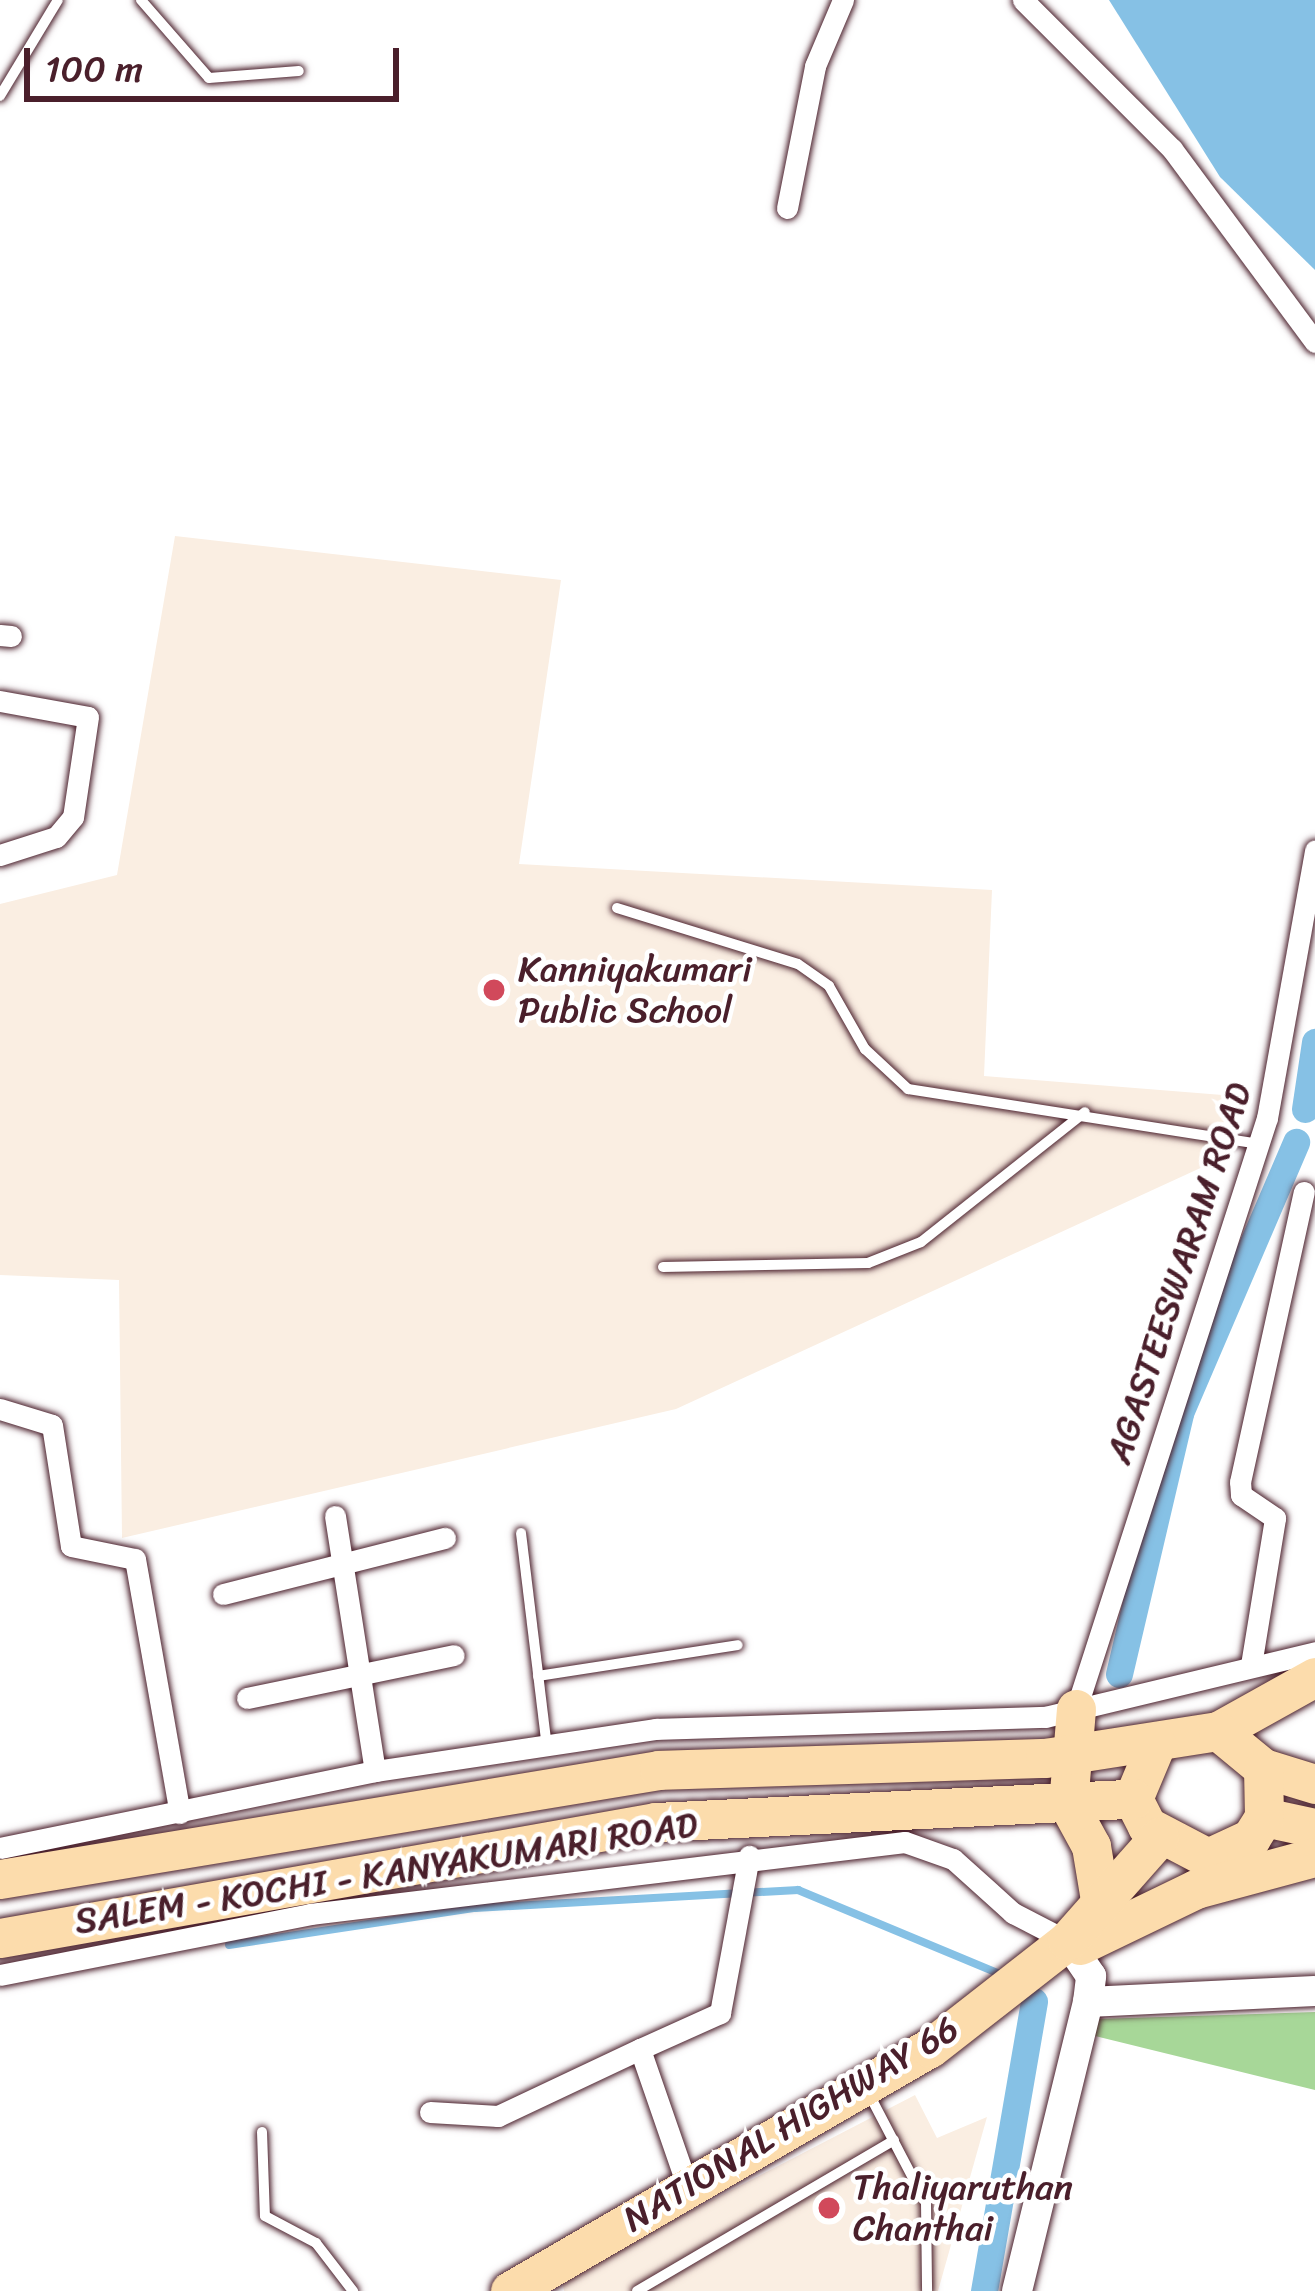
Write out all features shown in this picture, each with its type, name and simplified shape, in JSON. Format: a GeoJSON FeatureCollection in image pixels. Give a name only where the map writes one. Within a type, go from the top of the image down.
{"type":"FeatureCollection","features":[{"type":"Feature","properties":{"kind":"highway"},"geometry":{"type":"LineString","coordinates":[[1263,1768],[1264,1816],[1251,1838],[1208,1858],[1159,1837],[1133,1799],[1156,1744],[1217,1731],[1315,1677]]}},
{"type":"Feature","properties":{"kind":"highway"},"geometry":{"type":"LineString","coordinates":[[1076,1709],[1066,1755],[1067,1804],[1090,1846],[1101,1906]]}},
{"type":"Feature","properties":{"kind":"highway"},"geometry":{"type":"LineString","coordinates":[[1217,1731],[1263,1768],[1315,1784]]}},
{"type":"Feature","properties":{"kind":"highway","name":"SALEM - KOCHI - KANYAKUMARI ROAD"},"geometry":{"type":"LineString","coordinates":[[0,1879],[659,1770],[1066,1755],[1156,1744]]}},
{"type":"Feature","properties":{"kind":"highway","name":"SALEM - KOCHI - KANYAKUMARI ROAD"},"geometry":{"type":"LineString","coordinates":[[0,1938],[656,1822],[1133,1799]]}},
{"type":"Feature","properties":{"kind":"highway"},"geometry":{"type":"LineString","coordinates":[[1264,1816],[1315,1828]]}},
{"type":"Feature","properties":{"kind":"highway","name":"NATIONAL HIGHWAY 66"},"geometry":{"type":"LineString","coordinates":[[511,2291],[865,2086],[1070,1946],[1159,1837]]}},
{"type":"Feature","properties":{"kind":"highway"},"geometry":{"type":"LineString","coordinates":[[1070,1946],[1196,1889],[1315,1857]]}},
{"type":"Feature","properties":{"kind":"street"},"geometry":{"type":"LineString","coordinates":[[787,208],[815,66],[842,0]]}},
{"type":"Feature","properties":{"kind":"street"},"geometry":{"type":"LineString","coordinates":[[1034,4],[1172,149],[1315,342]]}},
{"type":"Feature","properties":{"kind":"street"},"geometry":{"type":"LineString","coordinates":[[0,701],[88,717],[73,817],[56,837],[0,855]]}},
{"type":"Feature","properties":{"kind":"street","name":"AGASTEESWARAM ROAD"},"geometry":{"type":"LineString","coordinates":[[1076,1709],[1258,1144],[1315,850]]}},
{"type":"Feature","properties":{"kind":"street"},"geometry":{"type":"LineString","coordinates":[[1251,1665],[1275,1518],[1240,1482],[1304,1192]]}},
{"type":"Feature","properties":{"kind":"street"},"geometry":{"type":"LineString","coordinates":[[0,1408],[52,1425],[71,1546],[135,1559],[180,1813]]}},
{"type":"Feature","properties":{"kind":"street"},"geometry":{"type":"LineString","coordinates":[[335,1516],[375,1772]]}},
{"type":"Feature","properties":{"kind":"street"},"geometry":{"type":"LineString","coordinates":[[223,1594],[445,1538]]}},
{"type":"Feature","properties":{"kind":"street"},"geometry":{"type":"LineString","coordinates":[[0,1848],[375,1772],[656,1730],[1076,1709],[1315,1652]]}},
{"type":"Feature","properties":{"kind":"street"},"geometry":{"type":"LineString","coordinates":[[247,1698],[454,1654]]}},
{"type":"Feature","properties":{"kind":"street"},"geometry":{"type":"LineString","coordinates":[[0,1975],[310,1914],[749,1856],[905,1842],[952,1858],[1012,1913],[1070,1946],[1091,1976],[1017,2291]]}},
{"type":"Feature","properties":{"kind":"street"},"geometry":{"type":"LineString","coordinates":[[430,2112],[498,2116],[720,2013],[749,1856]]}},
{"type":"Feature","properties":{"kind":"street"},"geometry":{"type":"LineString","coordinates":[[1088,2002],[1315,1991]]}},
{"type":"Feature","properties":{"kind":"street"},"geometry":{"type":"LineString","coordinates":[[640,2049],[688,2188]]}},
{"type":"Feature","properties":{"kind":"lane"},"geometry":{"type":"LineString","coordinates":[[0,96],[58,0]]}},
{"type":"Feature","properties":{"kind":"lane"},"geometry":{"type":"LineString","coordinates":[[141,0],[209,78],[298,71]]}},
{"type":"Feature","properties":{"kind":"lane"},"geometry":{"type":"LineString","coordinates":[[616,908],[798,964],[829,986],[865,1049],[908,1089],[1085,1112],[1258,1144]]}},
{"type":"Feature","properties":{"kind":"lane"},"geometry":{"type":"LineString","coordinates":[[663,1267],[868,1263],[921,1242],[1085,1112]]}},
{"type":"Feature","properties":{"kind":"lane"},"geometry":{"type":"LineString","coordinates":[[521,1533],[547,1747]]}},
{"type":"Feature","properties":{"kind":"lane"},"geometry":{"type":"LineString","coordinates":[[538,1676],[738,1646]]}},
{"type":"Feature","properties":{"kind":"lane"},"geometry":{"type":"LineString","coordinates":[[865,2086],[926,2203],[927,2291]]}},
{"type":"Feature","properties":{"kind":"lane"},"geometry":{"type":"LineString","coordinates":[[262,2132],[265,2216],[316,2243],[352,2291]]}},
{"type":"Feature","properties":{"kind":"lane"},"geometry":{"type":"LineString","coordinates":[[637,2291],[894,2140]]}},
{"type":"Feature","properties":{"kind":"shaded area","name":"Kanniyakumari Public School"},"geometry":{"type":"Polygon","coordinates":[[[175,536],[561,580],[519,864],[992,890],[984,1076],[1235,1096],[1207,1165],[676,1409],[122,1538],[119,1280],[0,1275],[0,904],[117,875],[175,536]]]}},
{"type":"Feature","properties":{"kind":"shaded area","name":"Thaliyaruthan Chanthai"},"geometry":{"type":"Polygon","coordinates":[[[915,2095],[937,2138],[987,2117],[938,2291],[564,2291],[562,2278],[915,2095]]]}},
{"type":"Feature","properties":{"kind":"green space"},"geometry":{"type":"Polygon","coordinates":[[[1315,2012],[1315,2090],[1091,2035],[1097,2019],[1315,2012]]]}},
{"type":"Feature","properties":{"kind":"water"},"geometry":{"type":"Polygon","coordinates":[[[1109,0],[1315,0],[1315,270],[1220,177],[1109,0]]]}},
{"type":"Feature","properties":{"kind":"waterway"},"geometry":{"type":"LineString","coordinates":[[1305,1109],[1315,1042]]}},
{"type":"Feature","properties":{"kind":"waterway"},"geometry":{"type":"LineString","coordinates":[[1119,1674],[1180,1413],[1296,1142]]}},
{"type":"Feature","properties":{"kind":"waterway"},"geometry":{"type":"LineString","coordinates":[[229,1945],[475,1908],[798,1890],[1002,1975]]}},
{"type":"Feature","properties":{"kind":"waterway"},"geometry":{"type":"LineString","coordinates":[[984,2291],[1034,2001]]}},
{"type":"Feature","properties":{"kind":"place","name":"Kanniyakumari Public School"},"geometry":{"type":"Point","coordinates":[494,990]}},
{"type":"Feature","properties":{"kind":"place","name":"Thaliyaruthan Chanthai"},"geometry":{"type":"Point","coordinates":[829,2208]}}]}
